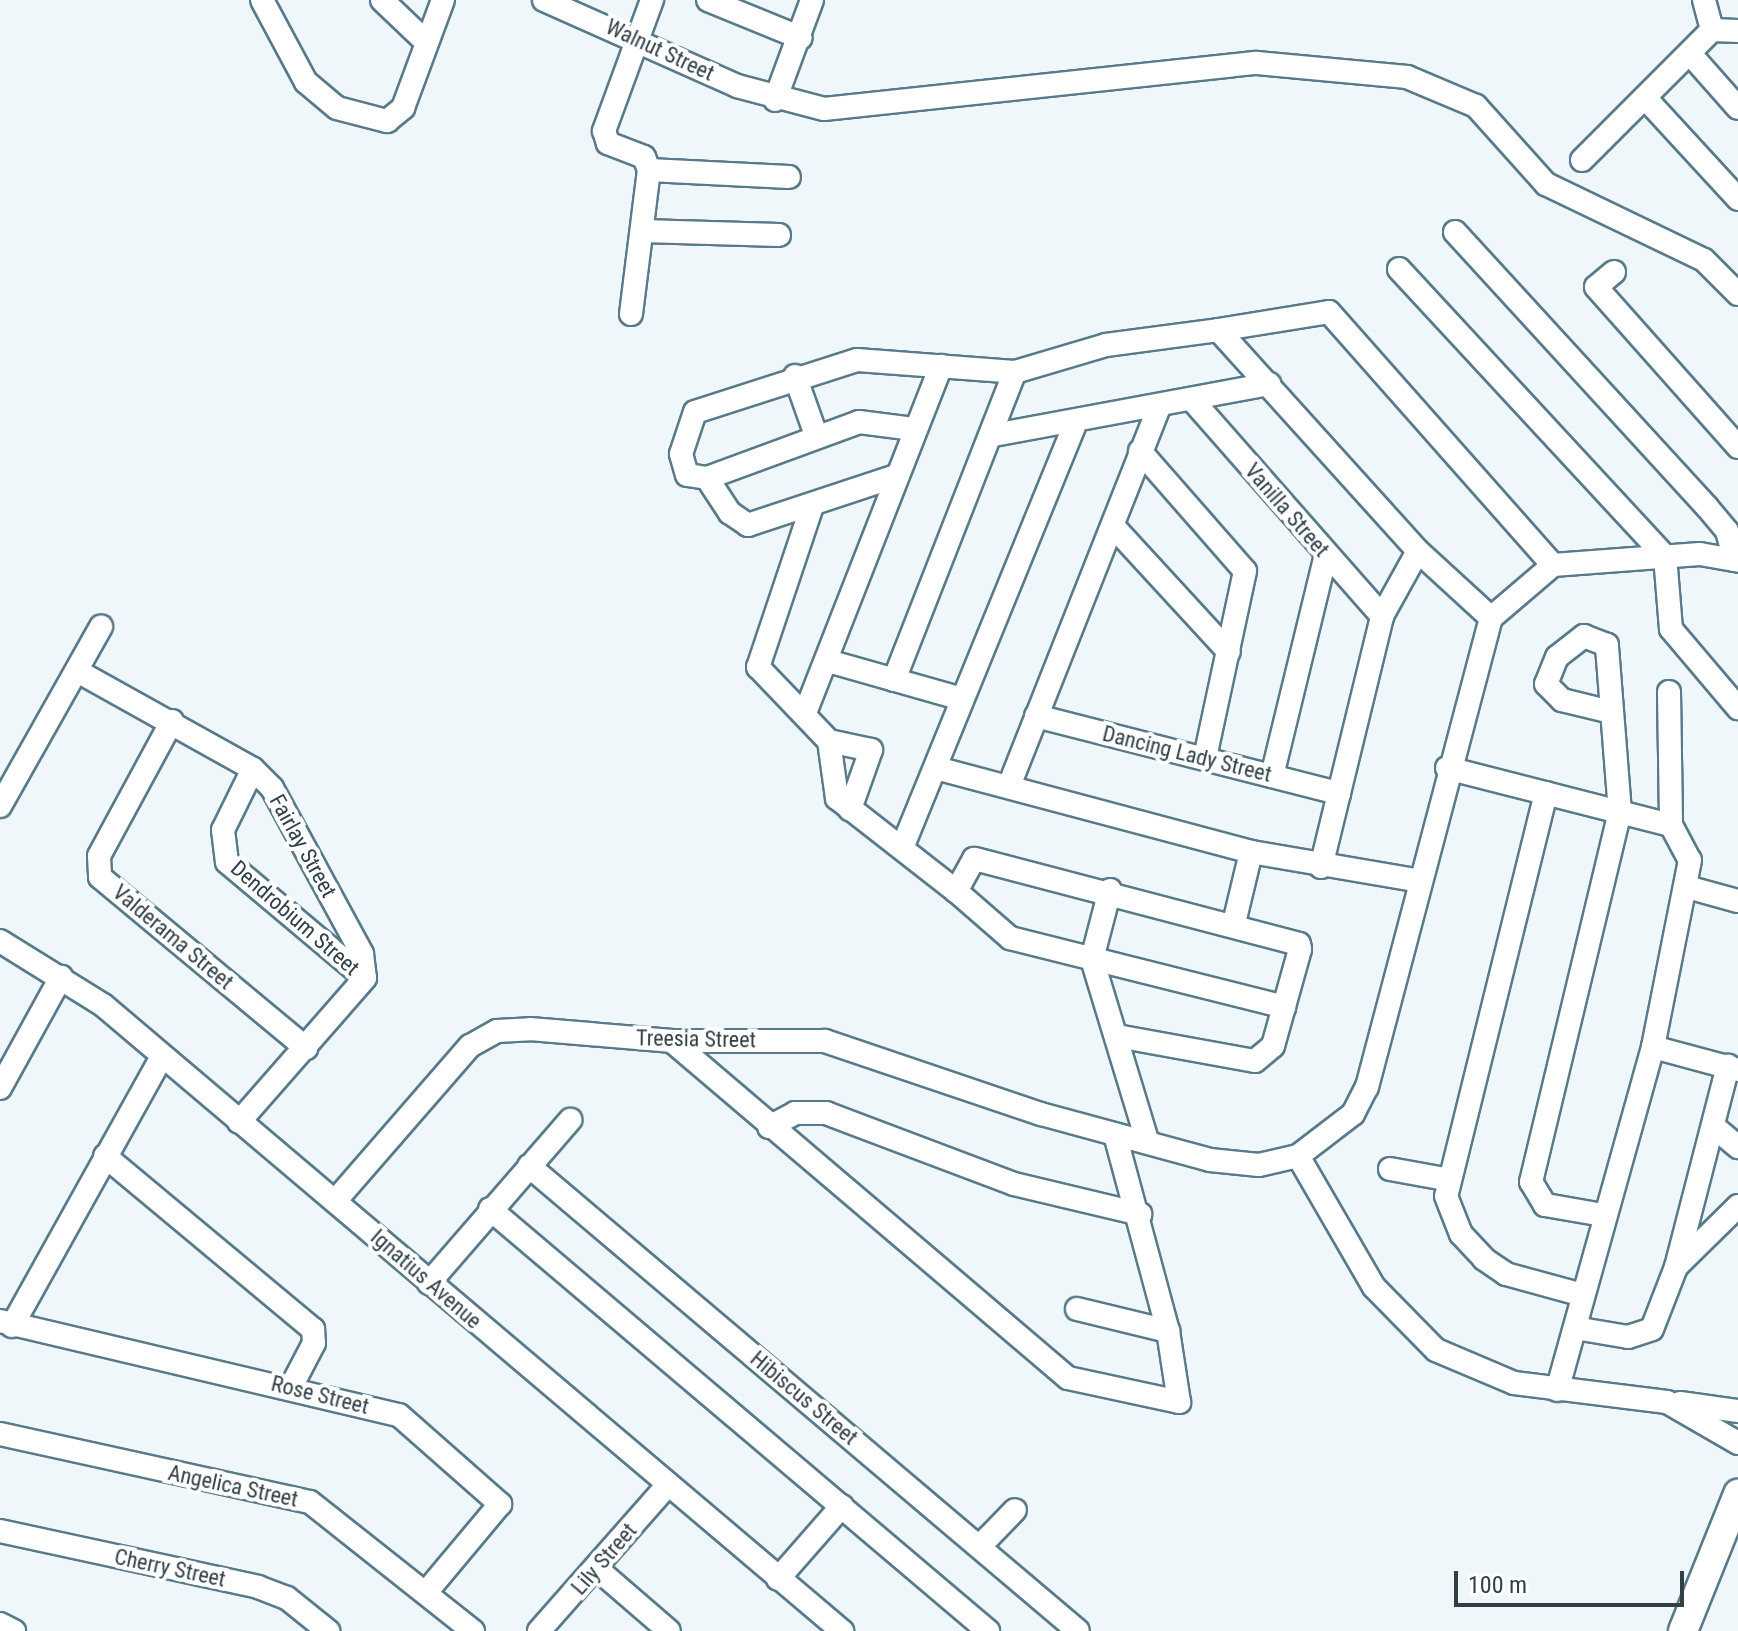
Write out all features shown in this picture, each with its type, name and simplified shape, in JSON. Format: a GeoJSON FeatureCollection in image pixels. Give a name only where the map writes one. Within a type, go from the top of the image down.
{"type":"FeatureCollection","features":[{"type":"Feature","properties":{"kind":"main road"},"geometry":{"type":"LineString","coordinates":[[1683,1631],[1738,1494]]}},
{"type":"Feature","properties":{"kind":"street"},"geometry":{"type":"LineString","coordinates":[[262,0],[306,82],[367,121],[387,121],[403,108],[424,40],[443,0]]}},
{"type":"Feature","properties":{"kind":"street"},"geometry":{"type":"LineString","coordinates":[[382,0],[424,40]]}},
{"type":"Feature","properties":{"kind":"street","name":"Walnut Street"},"geometry":{"type":"LineString","coordinates":[[544,0],[775,100],[824,109],[904,105],[1257,63],[1407,77],[1476,106],[1546,184],[1704,260],[1738,294]]}},
{"type":"Feature","properties":{"kind":"street"},"geometry":{"type":"LineString","coordinates":[[631,314],[649,170],[644,157],[604,137],[652,0]]}},
{"type":"Feature","properties":{"kind":"street"},"geometry":{"type":"LineString","coordinates":[[708,0],[801,38]]}},
{"type":"Feature","properties":{"kind":"street"},"geometry":{"type":"LineString","coordinates":[[775,100],[801,38],[812,0]]}},
{"type":"Feature","properties":{"kind":"street"},"geometry":{"type":"LineString","coordinates":[[1704,0],[1712,30]]}},
{"type":"Feature","properties":{"kind":"street"},"geometry":{"type":"LineString","coordinates":[[1712,30],[1738,31]]}},
{"type":"Feature","properties":{"kind":"street"},"geometry":{"type":"LineString","coordinates":[[1582,160],[1648,101],[1692,56],[1712,30]]}},
{"type":"Feature","properties":{"kind":"street"},"geometry":{"type":"LineString","coordinates":[[1692,56],[1738,108]]}},
{"type":"Feature","properties":{"kind":"street"},"geometry":{"type":"LineString","coordinates":[[1648,101],[1738,199]]}},
{"type":"Feature","properties":{"kind":"street"},"geometry":{"type":"LineString","coordinates":[[649,170],[789,177]]}},
{"type":"Feature","properties":{"kind":"street"},"geometry":{"type":"LineString","coordinates":[[642,231],[779,235]]}},
{"type":"Feature","properties":{"kind":"street"},"geometry":{"type":"LineString","coordinates":[[1455,232],[1707,507],[1727,531],[1736,560],[1665,556],[1553,565],[1491,618],[1447,768],[1367,1087],[1353,1114],[1298,1156],[1374,1287],[1420,1338],[1481,1373],[1557,1390],[1738,1411]]}},
{"type":"Feature","properties":{"kind":"street"},"geometry":{"type":"LineString","coordinates":[[1399,269],[1665,556],[1671,629],[1738,708]]}},
{"type":"Feature","properties":{"kind":"street"},"geometry":{"type":"LineString","coordinates":[[1614,272],[1596,287],[1738,447]]}},
{"type":"Feature","properties":{"kind":"street"},"geometry":{"type":"LineString","coordinates":[[914,429],[859,422],[816,435],[707,478],[692,478],[682,464],[695,412],[795,376],[867,359],[1015,372],[1106,345],[1329,312],[1553,565]]}},
{"type":"Feature","properties":{"kind":"street"},"geometry":{"type":"LineString","coordinates":[[1218,330],[1418,551],[1491,618]]}},
{"type":"Feature","properties":{"kind":"street"},"geometry":{"type":"LineString","coordinates":[[805,713],[828,661],[893,477],[941,366]]}},
{"type":"Feature","properties":{"kind":"street"},"geometry":{"type":"LineString","coordinates":[[894,680],[994,435],[1015,372]]}},
{"type":"Feature","properties":{"kind":"street"},"geometry":{"type":"LineString","coordinates":[[795,376],[816,435]]}},
{"type":"Feature","properties":{"kind":"street"},"geometry":{"type":"LineString","coordinates":[[994,435],[1074,426],[1269,384]]}},
{"type":"Feature","properties":{"kind":"street","name":"Vanilla Street"},"geometry":{"type":"LineString","coordinates":[[1194,402],[1382,616]]}},
{"type":"Feature","properties":{"kind":"street"},"geometry":{"type":"LineString","coordinates":[[1009,786],[1158,410]]}},
{"type":"Feature","properties":{"kind":"street"},"geometry":{"type":"LineString","coordinates":[[902,848],[1074,426]]}},
{"type":"Feature","properties":{"kind":"street"},"geometry":{"type":"LineString","coordinates":[[1140,451],[1245,571],[1205,758]]}},
{"type":"Feature","properties":{"kind":"street"},"geometry":{"type":"LineString","coordinates":[[707,478],[730,513],[748,525],[811,509],[893,477]]}},
{"type":"Feature","properties":{"kind":"street"},"geometry":{"type":"LineString","coordinates":[[811,509],[758,667],[829,741],[834,792],[850,809],[956,891],[1001,934],[1284,1007]]}},
{"type":"Feature","properties":{"kind":"street"},"geometry":{"type":"LineString","coordinates":[[1113,526],[1229,652]]}},
{"type":"Feature","properties":{"kind":"street"},"geometry":{"type":"LineString","coordinates":[[1321,867],[1382,616],[1418,551]]}},
{"type":"Feature","properties":{"kind":"street"},"geometry":{"type":"LineString","coordinates":[[1272,776],[1326,555]]}},
{"type":"Feature","properties":{"kind":"street"},"geometry":{"type":"LineString","coordinates":[[0,806],[79,672],[101,627]]}},
{"type":"Feature","properties":{"kind":"street"},"geometry":{"type":"LineString","coordinates":[[828,661],[962,699]]}},
{"type":"Feature","properties":{"kind":"street","name":"Fairlay Street"},"geometry":{"type":"LineString","coordinates":[[79,672],[172,721],[253,769],[272,788],[362,954],[365,978]]}},
{"type":"Feature","properties":{"kind":"street"},"geometry":{"type":"LineString","coordinates":[[1669,692],[1671,825]]}},
{"type":"Feature","properties":{"kind":"street"},"geometry":{"type":"LineString","coordinates":[[1603,1215],[1545,1205],[1531,1182],[1620,812],[1611,712]]}},
{"type":"Feature","properties":{"kind":"street","name":"Dancing Lady Street"},"geometry":{"type":"LineString","coordinates":[[1036,716],[1339,793]]}},
{"type":"Feature","properties":{"kind":"street","name":"Valderama Street"},"geometry":{"type":"LineString","coordinates":[[172,721],[99,856],[100,877],[306,1048]]}},
{"type":"Feature","properties":{"kind":"street"},"geometry":{"type":"LineString","coordinates":[[829,741],[871,750],[850,809]]}},
{"type":"Feature","properties":{"kind":"street"},"geometry":{"type":"LineString","coordinates":[[936,768],[1251,852],[1321,867],[1420,881]]}},
{"type":"Feature","properties":{"kind":"street"},"geometry":{"type":"LineString","coordinates":[[1447,768],[1671,825],[1685,840],[1687,887],[1653,1047],[1603,1215],[1557,1390]]}},
{"type":"Feature","properties":{"kind":"street","name":"Dendrobium Street"},"geometry":{"type":"LineString","coordinates":[[253,769],[223,830],[227,862],[365,978]]}},
{"type":"Feature","properties":{"kind":"street"},"geometry":{"type":"LineString","coordinates":[[1546,793],[1445,1179],[1451,1215],[1484,1259],[1506,1274],[1583,1295]]}},
{"type":"Feature","properties":{"kind":"street"},"geometry":{"type":"LineString","coordinates":[[1234,923],[1251,852]]}},
{"type":"Feature","properties":{"kind":"street"},"geometry":{"type":"LineString","coordinates":[[956,891],[978,857],[1234,923],[1299,944],[1273,1046],[1255,1061],[1117,1036]]}},
{"type":"Feature","properties":{"kind":"street"},"geometry":{"type":"LineString","coordinates":[[1687,887],[1738,901]]}},
{"type":"Feature","properties":{"kind":"street"},"geometry":{"type":"LineString","coordinates":[[1110,890],[1092,959],[1147,1140]]}},
{"type":"Feature","properties":{"kind":"street","name":"Ignatius Avenue"},"geometry":{"type":"LineString","coordinates":[[0,941],[61,977],[162,1057],[336,1200],[667,1486],[842,1631]]}},
{"type":"Feature","properties":{"kind":"street"},"geometry":{"type":"LineString","coordinates":[[0,1088],[61,977]]}},
{"type":"Feature","properties":{"kind":"street"},"geometry":{"type":"LineString","coordinates":[[239,1122],[365,978]]}},
{"type":"Feature","properties":{"kind":"street","name":"Treesia Street"},"geometry":{"type":"LineString","coordinates":[[336,1200],[458,1057],[497,1031],[672,1041],[825,1041],[1115,1135],[1147,1140],[1234,1165],[1298,1156]]}},
{"type":"Feature","properties":{"kind":"street"},"geometry":{"type":"LineString","coordinates":[[672,1041],[769,1127],[1068,1378],[1179,1402],[1168,1331],[1140,1214],[1115,1135]]}},
{"type":"Feature","properties":{"kind":"street"},"geometry":{"type":"LineString","coordinates":[[1575,1328],[1647,1333],[1676,1267],[1713,1126],[1733,1068],[1653,1047]]}},
{"type":"Feature","properties":{"kind":"street"},"geometry":{"type":"LineString","coordinates":[[6,1324],[162,1057]]}},
{"type":"Feature","properties":{"kind":"street"},"geometry":{"type":"LineString","coordinates":[[769,1127],[795,1113],[826,1113],[1014,1184],[1140,1214]]}},
{"type":"Feature","properties":{"kind":"street"},"geometry":{"type":"LineString","coordinates":[[429,1283],[570,1120]]}},
{"type":"Feature","properties":{"kind":"street"},"geometry":{"type":"LineString","coordinates":[[1713,1126],[1738,1147]]}},
{"type":"Feature","properties":{"kind":"street"},"geometry":{"type":"LineString","coordinates":[[105,1156],[313,1329],[311,1351],[291,1387]]}},
{"type":"Feature","properties":{"kind":"street","name":"Hibiscus Street"},"geometry":{"type":"LineString","coordinates":[[529,1166],[1078,1631]]}},
{"type":"Feature","properties":{"kind":"street"},"geometry":{"type":"LineString","coordinates":[[1390,1169],[1445,1179]]}},
{"type":"Feature","properties":{"kind":"street"},"geometry":{"type":"LineString","coordinates":[[1676,1267],[1738,1206]]}},
{"type":"Feature","properties":{"kind":"street"},"geometry":{"type":"LineString","coordinates":[[490,1209],[988,1631]]}},
{"type":"Feature","properties":{"kind":"street"},"geometry":{"type":"LineString","coordinates":[[1077,1309],[1168,1331]]}},
{"type":"Feature","properties":{"kind":"street","name":"Rose Street"},"geometry":{"type":"LineString","coordinates":[[6,1324],[291,1387],[405,1408],[500,1504],[428,1590]]}},
{"type":"Feature","properties":{"kind":"street"},"geometry":{"type":"LineString","coordinates":[[1667,1402],[1738,1443]]}},
{"type":"Feature","properties":{"kind":"street","name":"Angelica Street"},"geometry":{"type":"LineString","coordinates":[[0,1434],[310,1502],[428,1590],[473,1631]]}},
{"type":"Feature","properties":{"kind":"street","name":"Lily Street"},"geometry":{"type":"LineString","coordinates":[[539,1631],[667,1486]]}},
{"type":"Feature","properties":{"kind":"street"},"geometry":{"type":"LineString","coordinates":[[778,1579],[842,1506]]}},
{"type":"Feature","properties":{"kind":"street"},"geometry":{"type":"LineString","coordinates":[[980,1546],[1015,1510]]}},
{"type":"Feature","properties":{"kind":"street","name":"Cherry Street"},"geometry":{"type":"LineString","coordinates":[[0,1531],[258,1587],[314,1627]]}},
{"type":"Feature","properties":{"kind":"street"},"geometry":{"type":"LineString","coordinates":[[596,1568],[669,1631]]}},
{"type":"Feature","properties":{"kind":"street"},"geometry":{"type":"LineString","coordinates":[[0,1624],[14,1631]]}}]}
